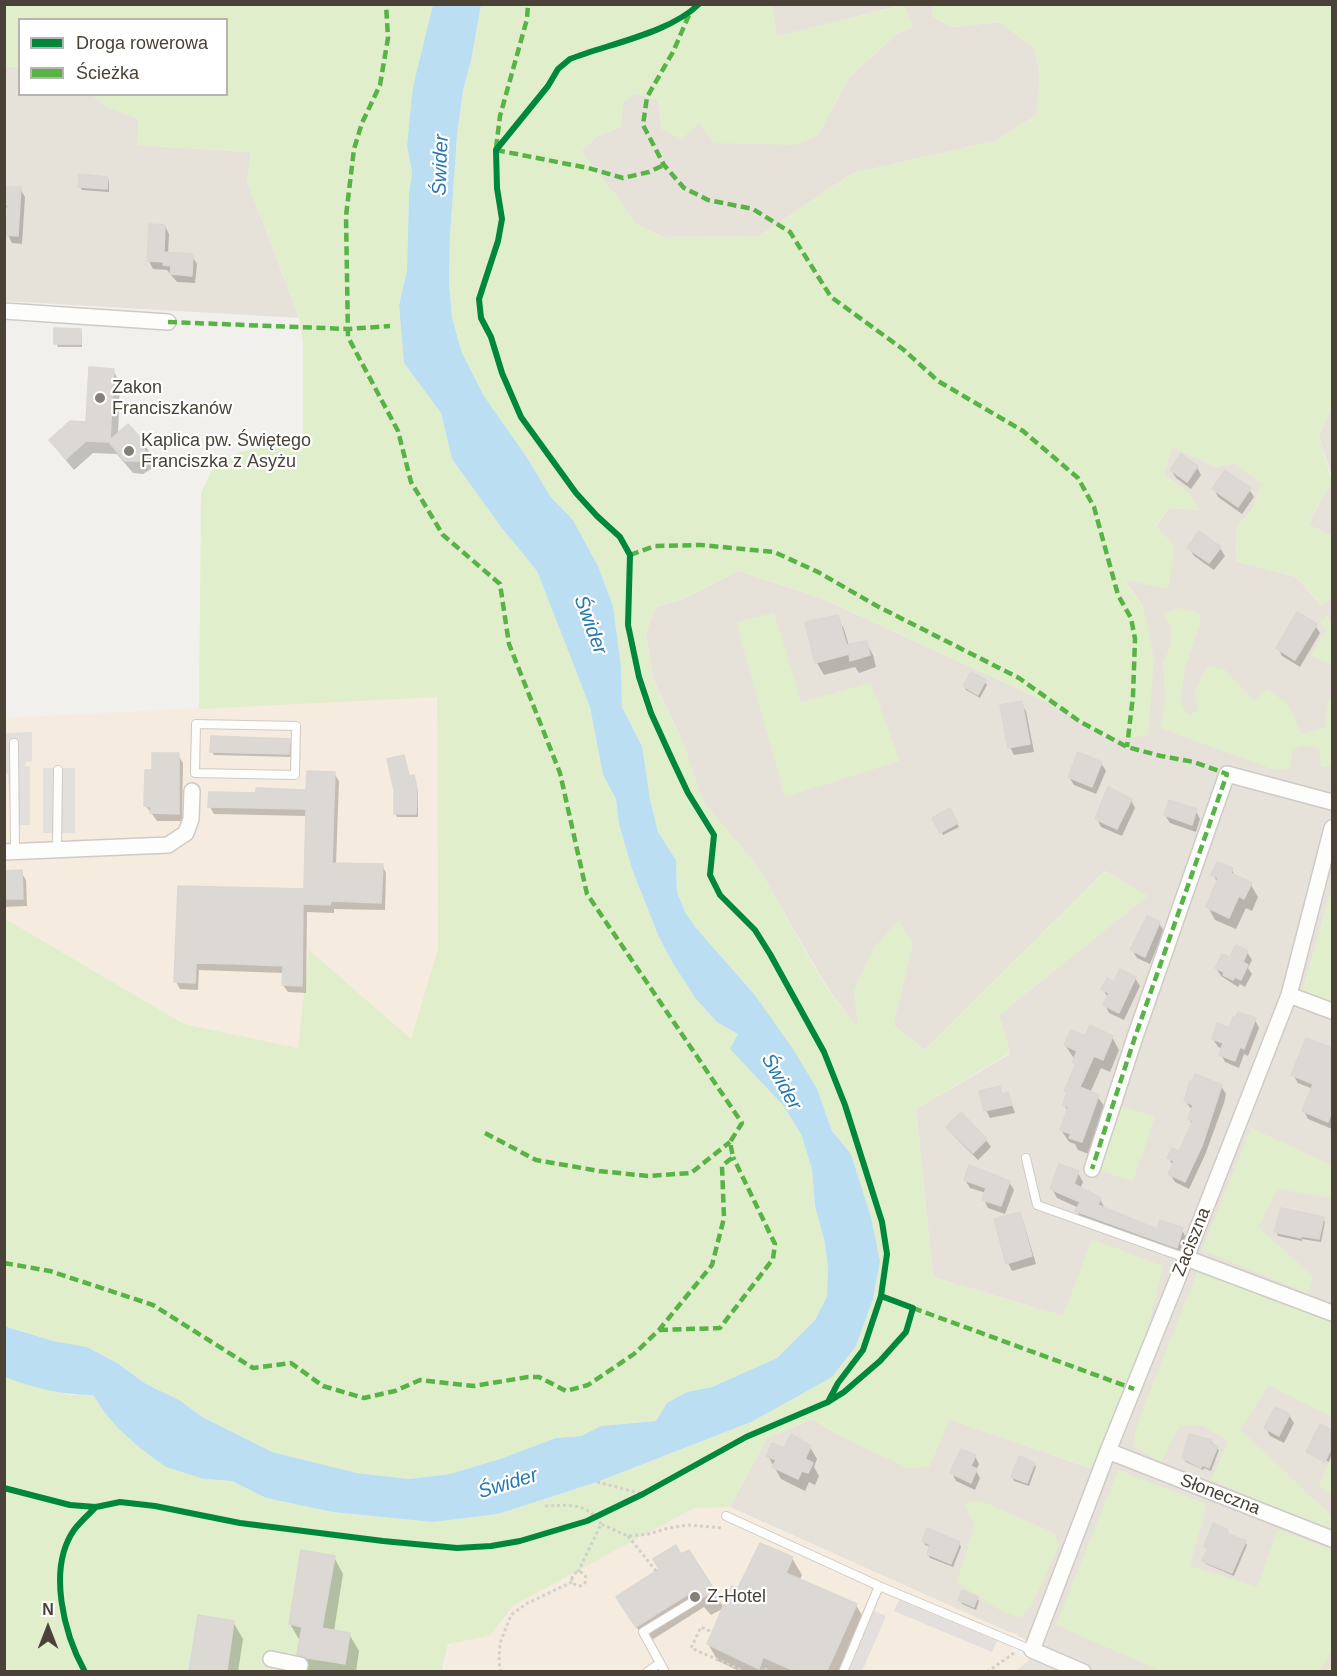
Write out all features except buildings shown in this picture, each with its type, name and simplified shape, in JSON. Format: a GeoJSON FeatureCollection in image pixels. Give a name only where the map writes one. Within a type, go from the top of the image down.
{"type":"FeatureCollection","features":[{"type":"Feature","properties":{"kind":"street"},"geometry":{"type":"LineString","coordinates":[[4,311],[168,322]]}},
{"type":"Feature","properties":{"kind":"street"},"geometry":{"type":"LineString","coordinates":[[1092,1169],[1135,1037],[1227,774],[1332,802]]}},
{"type":"Feature","properties":{"kind":"street"},"geometry":{"type":"LineString","coordinates":[[10,851],[168,845],[186,833],[191,819],[192,791]]}},
{"type":"Feature","properties":{"kind":"street","name":"Zaciszna"},"geometry":{"type":"LineString","coordinates":[[1026,1647],[1186,1258],[1289,995],[1332,828]]}},
{"type":"Feature","properties":{"kind":"street"},"geometry":{"type":"LineString","coordinates":[[1289,995],[1332,1011]]}},
{"type":"Feature","properties":{"kind":"street"},"geometry":{"type":"LineString","coordinates":[[1186,1258],[1332,1313]]}},
{"type":"Feature","properties":{"kind":"street","name":"Słoneczna"},"geometry":{"type":"LineString","coordinates":[[1108,1451],[1332,1539]]}},
{"type":"Feature","properties":{"kind":"street"},"geometry":{"type":"LineString","coordinates":[[1026,1647],[1083,1671]]}},
{"type":"Feature","properties":{"kind":"street"},"geometry":{"type":"LineString","coordinates":[[271,1659],[300,1665],[298,1671]]}},
{"type":"Feature","properties":{"kind":"lane"},"geometry":{"type":"LineString","coordinates":[[192,791],[195,773],[196,724],[296,726],[295,775],[195,773]]}},
{"type":"Feature","properties":{"kind":"lane"},"geometry":{"type":"LineString","coordinates":[[10,851],[14,742]]}},
{"type":"Feature","properties":{"kind":"lane"},"geometry":{"type":"LineString","coordinates":[[57,849],[58,770]]}},
{"type":"Feature","properties":{"kind":"lane"},"geometry":{"type":"LineString","coordinates":[[1026,1158],[1037,1205],[1186,1258]]}},
{"type":"Feature","properties":{"kind":"lane"},"geometry":{"type":"LineString","coordinates":[[726,1516],[879,1586],[1026,1647]]}},
{"type":"Feature","properties":{"kind":"lane"},"geometry":{"type":"LineString","coordinates":[[843,1671],[879,1586]]}},
{"type":"Feature","properties":{"kind":"lane"},"geometry":{"type":"LineString","coordinates":[[665,1671],[643,1632],[694,1601]]}},
{"type":"Feature","properties":{"kind":"lane"},"geometry":{"type":"LineString","coordinates":[[646,1671],[660,1663]]}},
{"type":"Feature","properties":{"kind":"path"},"geometry":{"type":"LineString","coordinates":[[597,1482],[643,1494]]}},
{"type":"Feature","properties":{"kind":"path"},"geometry":{"type":"LineString","coordinates":[[545,1506],[581,1506],[596,1516],[601,1524],[628,1536],[656,1571]]}},
{"type":"Feature","properties":{"kind":"path"},"geometry":{"type":"LineString","coordinates":[[628,1536],[689,1525],[739,1532],[742,1523]]}},
{"type":"Feature","properties":{"kind":"path"},"geometry":{"type":"LineString","coordinates":[[573,1582],[573,1574],[578,1572],[601,1524]]}},
{"type":"Feature","properties":{"kind":"path"},"geometry":{"type":"LineString","coordinates":[[573,1582],[578,1586],[585,1583],[587,1578],[585,1574],[578,1572]]}},
{"type":"Feature","properties":{"kind":"path"},"geometry":{"type":"LineString","coordinates":[[501,1671],[500,1643],[511,1615],[526,1604],[573,1582]]}},
{"type":"Feature","properties":{"kind":"path"},"geometry":{"type":"LineString","coordinates":[[710,1631],[701,1627],[691,1648],[746,1671]]}},
{"type":"Feature","properties":{"kind":"path"},"geometry":{"type":"LineString","coordinates":[[987,1671],[1026,1647]]}},
{"type":"Feature","properties":{"kind":"path"},"geometry":{"type":"LineString","coordinates":[[761,1671],[762,1668],[772,1671]]}},
{"type":"Feature","properties":{"kind":"shaded area"},"geometry":{"type":"Polygon","coordinates":[[[772,4],[902,5],[776,37],[772,4]]]}},
{"type":"Feature","properties":{"kind":"shaded area"},"geometry":{"type":"Polygon","coordinates":[[[904,5],[934,5],[932,16],[952,27],[1000,22],[1034,48],[1040,73],[1037,115],[995,141],[853,173],[759,236],[663,237],[636,224],[581,151],[596,137],[622,126],[622,103],[634,93],[658,100],[662,130],[699,123],[817,136],[849,77],[898,33],[912,27],[904,5]]]}},
{"type":"Feature","properties":{"kind":"shaded area"},"geometry":{"type":"Polygon","coordinates":[[[4,66],[18,67],[18,96],[94,96],[103,105],[139,119],[137,145],[251,152],[247,180],[299,318],[5,301],[4,66]]]}},
{"type":"Feature","properties":{"kind":"shaded area"},"geometry":{"type":"Polygon","coordinates":[[[1332,407],[1332,477],[1319,436],[1332,407]]]}},
{"type":"Feature","properties":{"kind":"shaded area"},"geometry":{"type":"Polygon","coordinates":[[[1172,447],[1216,467],[1235,463],[1262,484],[1251,512],[1237,525],[1236,561],[1296,577],[1321,605],[1332,597],[1332,888],[1302,993],[1332,1005],[1332,1671],[1083,1671],[1033,1643],[730,1507],[767,1438],[813,1419],[838,1435],[929,1467],[949,1419],[1093,1469],[1063,1316],[933,1277],[916,1109],[1010,1054],[999,1015],[1147,896],[1105,871],[925,1050],[893,1025],[913,942],[859,1030],[827,987],[757,866],[703,802],[681,738],[653,679],[646,634],[655,607],[683,599],[738,571],[821,598],[1047,702],[1108,739],[1143,607],[1124,579],[1169,508],[1199,510],[1187,492],[1164,474],[1172,447]]]}},
{"type":"Feature","properties":{"kind":"shaded area"},"geometry":{"type":"Polygon","coordinates":[[[1332,481],[1332,536],[1308,525],[1332,481]]]}},
{"type":"Feature","properties":{"kind":"shaded area"},"geometry":{"type":"Polygon","coordinates":[[[437,696],[438,949],[412,1040],[309,951],[299,1048],[184,1024],[5,918],[4,718],[437,696]]]}},
{"type":"Feature","properties":{"kind":"shaded area"},"geometry":{"type":"Polygon","coordinates":[[[32,732],[32,761],[26,762],[25,766],[30,766],[30,825],[11,825],[8,774],[5,773],[5,733],[32,732]]]}},
{"type":"Feature","properties":{"kind":"shaded area"},"geometry":{"type":"Polygon","coordinates":[[[43,768],[75,768],[75,833],[43,833],[43,768]]]}},
{"type":"Feature","properties":{"kind":"shaded area","name":"Z-Hotel"},"geometry":{"type":"Polygon","coordinates":[[[688,1489],[1018,1634],[1010,1651],[1030,1659],[1015,1672],[444,1672],[466,1564],[688,1489]]]}},
{"type":"Feature","properties":{"kind":"shaded area"},"geometry":{"type":"Polygon","coordinates":[[[899,1600],[997,1641],[992,1652],[894,1611],[899,1600]]]}},
{"type":"Feature","properties":{"kind":"shaded area"},"geometry":{"type":"Polygon","coordinates":[[[874,1611],[886,1616],[862,1671],[849,1671],[874,1611]]]}},
{"type":"Feature","properties":{"kind":"shaded area"},"geometry":{"type":"Polygon","coordinates":[[[1030,1659],[1059,1671],[1015,1672],[1030,1659]]]}},
{"type":"Feature","properties":{"kind":"green space"},"geometry":{"type":"Polygon","coordinates":[[[4,5],[433,5],[414,87],[407,146],[412,172],[409,194],[407,270],[399,305],[404,363],[441,413],[452,459],[501,527],[537,571],[590,707],[603,775],[616,799],[619,824],[632,869],[658,935],[696,999],[717,1022],[738,1034],[759,1078],[783,1105],[801,1134],[812,1169],[815,1206],[825,1243],[828,1269],[827,1296],[815,1320],[777,1358],[712,1387],[687,1392],[667,1403],[656,1421],[601,1426],[581,1436],[556,1438],[500,1459],[450,1474],[409,1479],[357,1473],[272,1452],[204,1418],[179,1400],[146,1384],[117,1363],[87,1347],[53,1341],[5,1326],[4,918],[184,1024],[298,1048],[309,950],[411,1039],[438,949],[437,697],[199,709],[201,493],[212,470],[239,452],[303,439],[303,342],[299,318],[247,180],[251,152],[137,145],[139,119],[103,105],[94,96],[228,96],[228,18],[18,18],[18,67],[5,66],[4,5]]]}},
{"type":"Feature","properties":{"kind":"green space"},"geometry":{"type":"Polygon","coordinates":[[[481,5],[772,5],[777,36],[904,5],[913,27],[898,33],[849,77],[817,136],[794,145],[714,143],[699,123],[682,139],[662,130],[658,100],[634,93],[623,103],[622,126],[596,137],[581,151],[636,224],[663,237],[759,236],[853,173],[995,141],[1037,115],[1040,73],[1034,48],[1000,22],[952,27],[932,16],[934,5],[1332,5],[1332,407],[1319,436],[1332,481],[1308,524],[1332,536],[1332,597],[1322,605],[1296,577],[1236,561],[1237,525],[1251,512],[1261,484],[1235,463],[1216,467],[1172,447],[1164,474],[1187,492],[1200,510],[1169,508],[1156,525],[1175,547],[1168,589],[1124,580],[1143,607],[1154,658],[1148,736],[1108,739],[1047,702],[821,598],[738,571],[683,599],[655,607],[646,634],[653,680],[681,738],[703,802],[757,866],[826,987],[858,1028],[854,990],[874,948],[898,920],[913,942],[893,1025],[925,1050],[1105,871],[1148,896],[999,1015],[1010,1053],[916,1109],[933,1277],[1063,1316],[1092,1239],[1163,1266],[1146,1338],[1094,1469],[950,1420],[929,1467],[907,1468],[838,1435],[813,1419],[767,1438],[730,1507],[694,1508],[514,1605],[489,1636],[448,1644],[442,1671],[5,1671],[4,1377],[71,1395],[93,1395],[105,1413],[140,1448],[204,1479],[232,1481],[266,1498],[333,1512],[433,1522],[498,1514],[597,1482],[751,1422],[856,1346],[873,1299],[880,1261],[871,1217],[851,1154],[832,1131],[817,1089],[754,994],[696,928],[685,912],[677,892],[676,860],[658,832],[650,799],[642,746],[622,707],[621,667],[613,606],[598,566],[573,520],[550,496],[528,459],[484,396],[462,353],[452,318],[449,281],[450,236],[457,136],[463,90],[471,61],[481,5]]]}},
{"type":"Feature","properties":{"kind":"green space"},"geometry":{"type":"Polygon","coordinates":[[[1178,608],[1198,612],[1201,620],[1185,668],[1180,702],[1188,715],[1198,711],[1195,690],[1208,666],[1225,670],[1254,701],[1267,689],[1289,705],[1301,734],[1325,727],[1328,701],[1332,696],[1332,766],[1321,767],[1319,749],[1302,745],[1293,749],[1290,769],[1275,770],[1160,728],[1165,701],[1163,663],[1170,647],[1171,628],[1164,614],[1178,608]]]}},
{"type":"Feature","properties":{"kind":"green space"},"geometry":{"type":"Polygon","coordinates":[[[774,613],[801,702],[871,683],[900,761],[785,797],[736,622],[774,613]]]}},
{"type":"Feature","properties":{"kind":"green space"},"geometry":{"type":"Polygon","coordinates":[[[1328,615],[1332,625],[1332,664],[1310,656],[1326,631],[1320,622],[1328,615]]]}},
{"type":"Feature","properties":{"kind":"green space"},"geometry":{"type":"Polygon","coordinates":[[[1332,888],[1332,1005],[1302,993],[1332,888]]]}},
{"type":"Feature","properties":{"kind":"green space"},"geometry":{"type":"Polygon","coordinates":[[[1121,1106],[1155,1117],[1133,1181],[1099,1170],[1121,1106]]]}},
{"type":"Feature","properties":{"kind":"green space"},"geometry":{"type":"Polygon","coordinates":[[[1251,1128],[1332,1165],[1332,1198],[1278,1189],[1258,1227],[1313,1276],[1308,1293],[1202,1250],[1251,1128]]]}},
{"type":"Feature","properties":{"kind":"green space"},"geometry":{"type":"Polygon","coordinates":[[[1198,1270],[1332,1322],[1332,1417],[1268,1385],[1241,1430],[1332,1516],[1331,1530],[1211,1480],[1228,1442],[1203,1426],[1180,1425],[1161,1463],[1134,1446],[1135,1433],[1144,1406],[1198,1270]]]}},
{"type":"Feature","properties":{"kind":"green space"},"geometry":{"type":"Polygon","coordinates":[[[1332,1455],[1332,1496],[1319,1486],[1332,1455]]]}},
{"type":"Feature","properties":{"kind":"green space"},"geometry":{"type":"Polygon","coordinates":[[[1118,1470],[1207,1504],[1190,1566],[1257,1587],[1278,1529],[1332,1550],[1332,1653],[1320,1671],[1161,1671],[1056,1625],[1118,1470]]]}},
{"type":"Feature","properties":{"kind":"green space"},"geometry":{"type":"Polygon","coordinates":[[[981,1501],[1054,1533],[1059,1545],[1032,1605],[1021,1618],[1001,1611],[957,1582],[974,1526],[965,1503],[981,1501]]]}},
{"type":"Feature","properties":{"kind":"water","name":"Świder"},"geometry":{"type":"Polygon","coordinates":[[[433,5],[481,5],[471,61],[463,90],[457,136],[450,236],[449,281],[452,318],[462,353],[484,396],[528,459],[550,496],[573,520],[598,566],[613,606],[621,667],[622,707],[642,746],[650,799],[658,832],[676,860],[677,892],[685,912],[696,928],[754,994],[793,1049],[817,1089],[832,1131],[851,1154],[871,1217],[880,1261],[873,1299],[856,1346],[832,1377],[751,1422],[597,1482],[498,1514],[433,1522],[333,1512],[266,1498],[232,1481],[204,1479],[166,1467],[119,1429],[93,1395],[48,1390],[5,1377],[4,1326],[53,1341],[87,1347],[117,1363],[146,1384],[179,1400],[204,1418],[272,1452],[357,1473],[409,1479],[450,1474],[500,1459],[556,1438],[581,1436],[601,1426],[656,1421],[667,1403],[687,1392],[712,1387],[777,1358],[815,1320],[827,1296],[828,1269],[825,1243],[815,1206],[812,1169],[801,1134],[783,1105],[730,1049],[738,1034],[717,1022],[696,999],[658,935],[632,869],[619,824],[616,799],[603,775],[590,707],[537,571],[501,527],[452,459],[441,413],[404,363],[399,305],[407,270],[409,194],[412,172],[407,146],[413,87],[433,5]]]}},
{"type":"Feature","properties":{"kind":"marked path"},"geometry":{"type":"LineString","coordinates":[[4,1263],[50,1271],[153,1305],[253,1368],[291,1363],[323,1386],[364,1398],[395,1391],[420,1380],[474,1386],[539,1377],[566,1391],[588,1385],[634,1354],[659,1330],[712,1265],[724,1218],[722,1166],[733,1157],[730,1142],[742,1123],[587,894],[560,773],[509,644],[500,584],[443,535],[411,482],[398,431],[348,337],[346,216],[354,149],[362,123],[380,85],[388,38],[386,4]]}},
{"type":"Feature","properties":{"kind":"marked path"},"geometry":{"type":"LineString","coordinates":[[496,148],[500,116],[527,19],[528,4]]}},
{"type":"Feature","properties":{"kind":"marked path"},"geometry":{"type":"LineString","coordinates":[[689,15],[673,52],[647,97],[643,125],[664,165],[684,188],[708,200],[753,209],[790,232],[831,297],[904,350],[938,381],[1023,431],[1078,478],[1094,507],[1118,595],[1131,618],[1135,639],[1133,696],[1127,747]]}},
{"type":"Feature","properties":{"kind":"marked path"},"geometry":{"type":"LineString","coordinates":[[496,150],[588,168],[623,178],[649,172],[664,165]]}},
{"type":"Feature","properties":{"kind":"marked path"},"geometry":{"type":"LineString","coordinates":[[168,322],[348,329],[390,326]]}},
{"type":"Feature","properties":{"kind":"marked path"},"geometry":{"type":"LineString","coordinates":[[630,555],[655,546],[701,545],[774,552],[818,572],[877,606],[1019,678],[1079,721],[1127,747],[1194,762],[1227,774],[1135,1037],[1092,1169]]}},
{"type":"Feature","properties":{"kind":"marked path"},"geometry":{"type":"LineString","coordinates":[[485,1133],[536,1160],[599,1171],[648,1176],[691,1173],[730,1142]]}},
{"type":"Feature","properties":{"kind":"marked path"},"geometry":{"type":"LineString","coordinates":[[659,1330],[720,1328],[773,1259],[775,1244],[733,1157]]}},
{"type":"Feature","properties":{"kind":"marked path"},"geometry":{"type":"LineString","coordinates":[[913,1308],[1134,1389]]}},
{"type":"Feature","properties":{"kind":"cycle path"},"geometry":{"type":"LineString","coordinates":[[699,4],[672,23],[638,37],[570,59],[558,69],[548,86],[496,150],[497,188],[502,219],[498,241],[479,299],[481,318],[491,337],[502,373],[521,417],[576,493],[620,537],[630,555],[628,625],[639,677],[651,713],[688,793],[714,835],[710,875],[720,895],[755,930],[770,954],[824,1052],[845,1105],[882,1222],[887,1254],[881,1296],[863,1350],[838,1383],[828,1402]]}},
{"type":"Feature","properties":{"kind":"cycle path"},"geometry":{"type":"LineString","coordinates":[[4,1488],[70,1505],[96,1507],[120,1502],[155,1506],[240,1523],[383,1541],[457,1548],[520,1541],[587,1521],[643,1494],[746,1437],[828,1402],[844,1392],[880,1361],[906,1332],[913,1308],[881,1296]]}},
{"type":"Feature","properties":{"kind":"cycle path"},"geometry":{"type":"LineString","coordinates":[[85,1672],[77,1657],[65,1621],[61,1601],[61,1563],[74,1530],[96,1507]]}},
{"type":"Feature","properties":{"kind":"place","name":"Zakon Franciszkanów"},"geometry":{"type":"Point","coordinates":[100,398]}},
{"type":"Feature","properties":{"kind":"place","name":"Kaplica pw. Świętego Franciszka z Asyżu"},"geometry":{"type":"Point","coordinates":[129,451]}},
{"type":"Feature","properties":{"kind":"place","name":"Z-Hotel"},"geometry":{"type":"Point","coordinates":[695,1597]}}]}
